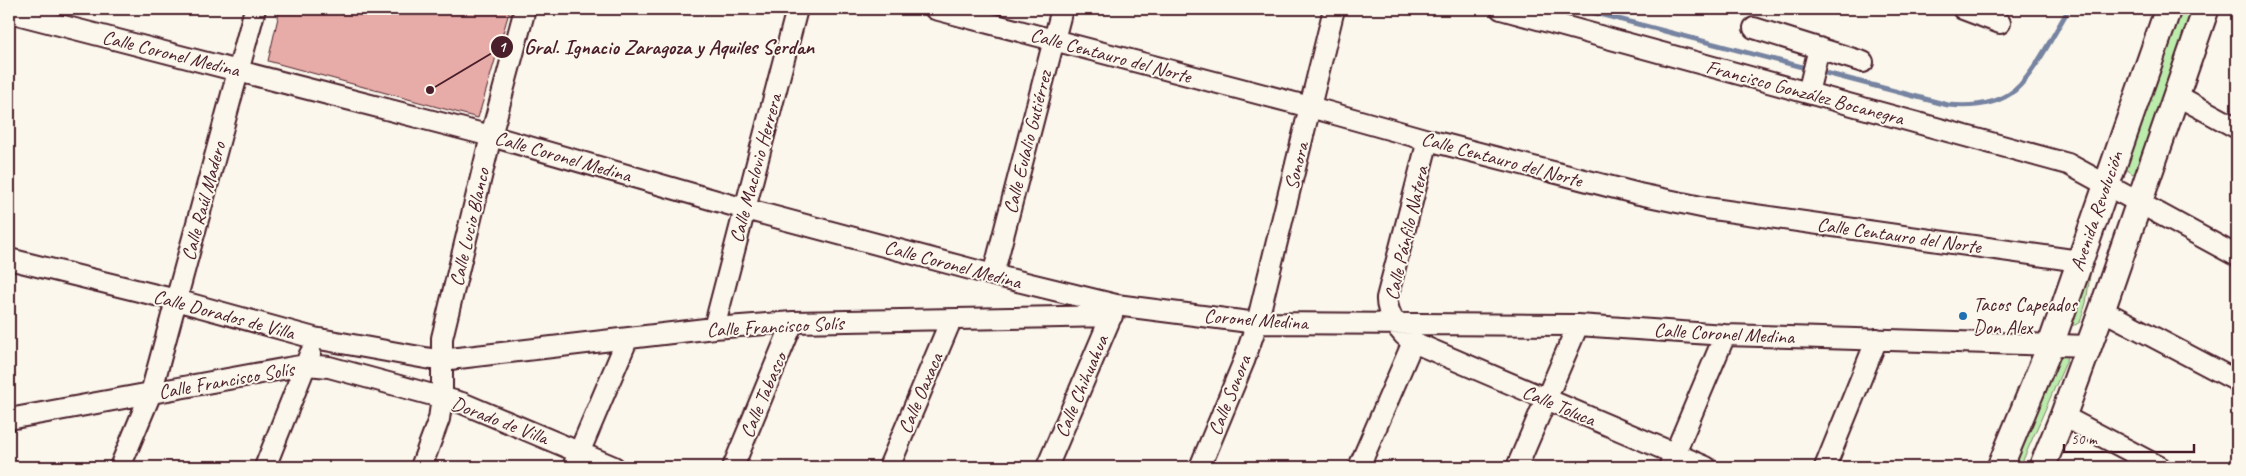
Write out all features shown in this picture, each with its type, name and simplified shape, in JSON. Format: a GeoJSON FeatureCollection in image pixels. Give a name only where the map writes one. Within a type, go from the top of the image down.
{"type":"FeatureCollection","features":[{"type":"Feature","properties":{"kind":"street","name":"Calle Raúl Madero"},"geometry":{"type":"LineString","coordinates":[[120,467],[151,393],[255,9]]}},
{"type":"Feature","properties":{"kind":"street","name":"Calle Lucio Blanco"},"geometry":{"type":"LineString","coordinates":[[421,467],[439,419],[442,398],[442,338],[491,136],[525,9]]}},
{"type":"Feature","properties":{"kind":"street","name":"Calle Maclovio Herrera"},"geometry":{"type":"LineString","coordinates":[[714,328],[797,9]]}},
{"type":"Feature","properties":{"kind":"street","name":"Calle Centauro del Norte"},"geometry":{"type":"LineString","coordinates":[[935,9],[1603,186],[1706,208],[2079,261]]}},
{"type":"Feature","properties":{"kind":"street","name":"Calle Eulalio Gutiérrez"},"geometry":{"type":"LineString","coordinates":[[993,275],[1062,9]]}},
{"type":"Feature","properties":{"kind":"street","name":"Sonora"},"geometry":{"type":"LineString","coordinates":[[1257,323],[1334,9]]}},
{"type":"Feature","properties":{"kind":"street","name":"Francisco González Bocanegra"},"geometry":{"type":"LineString","coordinates":[[1501,9],[1562,15],[1808,92],[2068,164],[2106,182],[2138,202],[2237,256]]}},
{"type":"Feature","properties":{"kind":"street"},"geometry":{"type":"LineString","coordinates":[[1963,9],[2000,23]]}},
{"type":"Feature","properties":{"kind":"street","name":"Avenida Revolución"},"geometry":{"type":"LineString","coordinates":[[2000,467],[2051,344],[2168,9]]}},
{"type":"Feature","properties":{"kind":"street","name":"Avenida Revolución"},"geometry":{"type":"LineString","coordinates":[[2042,467],[2102,310],[2206,9]]}},
{"type":"Feature","properties":{"kind":"street","name":"Calle Coronel Medina"},"geometry":{"type":"LineString","coordinates":[[9,12],[491,136],[745,209],[993,275],[1114,311]]}},
{"type":"Feature","properties":{"kind":"street"},"geometry":{"type":"LineString","coordinates":[[1754,28],[1863,62]]}},
{"type":"Feature","properties":{"kind":"street"},"geometry":{"type":"LineString","coordinates":[[1808,92],[1819,48]]}},
{"type":"Feature","properties":{"kind":"street"},"geometry":{"type":"LineString","coordinates":[[2176,95],[2237,128]]}},
{"type":"Feature","properties":{"kind":"street","name":"Calle Pánfilo Natera"},"geometry":{"type":"LineString","coordinates":[[1413,342],[1408,339],[1388,310],[1387,298],[1428,140]]}},
{"type":"Feature","properties":{"kind":"street","name":"Calle Dorados de Villa"},"geometry":{"type":"LineString","coordinates":[[9,259],[176,300],[314,338],[441,359]]}},
{"type":"Feature","properties":{"kind":"street"},"geometry":{"type":"LineString","coordinates":[[2102,310],[2237,381]]}},
{"type":"Feature","properties":{"kind":"street","name":"Coronel Medina"},"geometry":{"type":"LineString","coordinates":[[1114,311],[1257,323],[1397,324]]}},
{"type":"Feature","properties":{"kind":"street","name":"Calle Francisco Solís"},"geometry":{"type":"LineString","coordinates":[[441,359],[627,340],[714,328],[793,322],[951,320],[1114,311]]}},
{"type":"Feature","properties":{"kind":"street","name":"Calle Chihuahua"},"geometry":{"type":"LineString","coordinates":[[1047,467],[1114,311]]}},
{"type":"Feature","properties":{"kind":"street","name":"Calle Oaxaca"},"geometry":{"type":"LineString","coordinates":[[889,467],[951,320]]}},
{"type":"Feature","properties":{"kind":"street","name":"Calle Tabasco"},"geometry":{"type":"LineString","coordinates":[[732,467],[793,322]]}},
{"type":"Feature","properties":{"kind":"street","name":"Calle Sonora"},"geometry":{"type":"LineString","coordinates":[[1200,467],[1244,362],[1257,323]]}},
{"type":"Feature","properties":{"kind":"street","name":"Calle Coronel Medina"},"geometry":{"type":"LineString","coordinates":[[1397,324],[1578,325],[1725,335],[2088,346]]}},
{"type":"Feature","properties":{"kind":"street"},"geometry":{"type":"LineString","coordinates":[[1517,467],[1578,325]]}},
{"type":"Feature","properties":{"kind":"street"},"geometry":{"type":"LineString","coordinates":[[1672,461],[1725,335]]}},
{"type":"Feature","properties":{"kind":"street"},"geometry":{"type":"LineString","coordinates":[[265,467],[307,365],[314,338]]}},
{"type":"Feature","properties":{"kind":"street"},"geometry":{"type":"LineString","coordinates":[[1825,467],[1877,339]]}},
{"type":"Feature","properties":{"kind":"street"},"geometry":{"type":"LineString","coordinates":[[576,460],[627,340]]}},
{"type":"Feature","properties":{"kind":"street"},"geometry":{"type":"LineString","coordinates":[[1359,467],[1413,342]]}},
{"type":"Feature","properties":{"kind":"street","name":"Calle Toluca"},"geometry":{"type":"LineString","coordinates":[[1413,342],[1546,399],[1672,461],[1706,467]]}},
{"type":"Feature","properties":{"kind":"street","name":"Calle Francisco Solís"},"geometry":{"type":"LineString","coordinates":[[9,419],[307,365],[329,367],[442,398]]}},
{"type":"Feature","properties":{"kind":"street","name":"Dorado de Villa"},"geometry":{"type":"LineString","coordinates":[[442,398],[475,408],[576,460],[614,467]]}},
{"type":"Feature","properties":{"kind":"street"},"geometry":{"type":"LineString","coordinates":[[2063,416],[2160,467]]}},
{"type":"Feature","properties":{"kind":"green space"},"geometry":{"type":"Polygon","coordinates":[[[2180,9],[2204,9],[2139,170],[2133,174],[2123,167],[2180,9]]]}},
{"type":"Feature","properties":{"kind":"green space"},"geometry":{"type":"Polygon","coordinates":[[[2111,208],[2110,218],[2097,246],[2091,268],[2086,303],[2080,322],[2069,325],[2065,322],[2097,214],[2111,208]]]}},
{"type":"Feature","properties":{"kind":"green space"},"geometry":{"type":"Polygon","coordinates":[[[2067,353],[2066,362],[2020,467],[2003,467],[2055,354],[2067,353]]]}},
{"type":"Feature","properties":{"kind":"building"},"geometry":{"type":"Polygon","coordinates":[[[280,9],[510,9],[478,118],[268,61],[280,9]]]}},
{"type":"Feature","properties":{"kind":"waterway"},"geometry":{"type":"LineString","coordinates":[[1580,9],[1810,69]]}},
{"type":"Feature","properties":{"kind":"waterway"},"geometry":{"type":"LineString","coordinates":[[1818,71],[1948,105],[1965,106],[1992,102],[2008,95],[2022,83],[2037,63],[2069,9]]}},
{"type":"Feature","properties":{"kind":"place","name":"Gral. Ignacio Zaragoza y Aquiles Serdan"},"geometry":{"type":"Point","coordinates":[430,90]}},
{"type":"Feature","properties":{"kind":"place","name":"Tacos Capeados Don Alex"},"geometry":{"type":"Point","coordinates":[1963,316]}}]}
